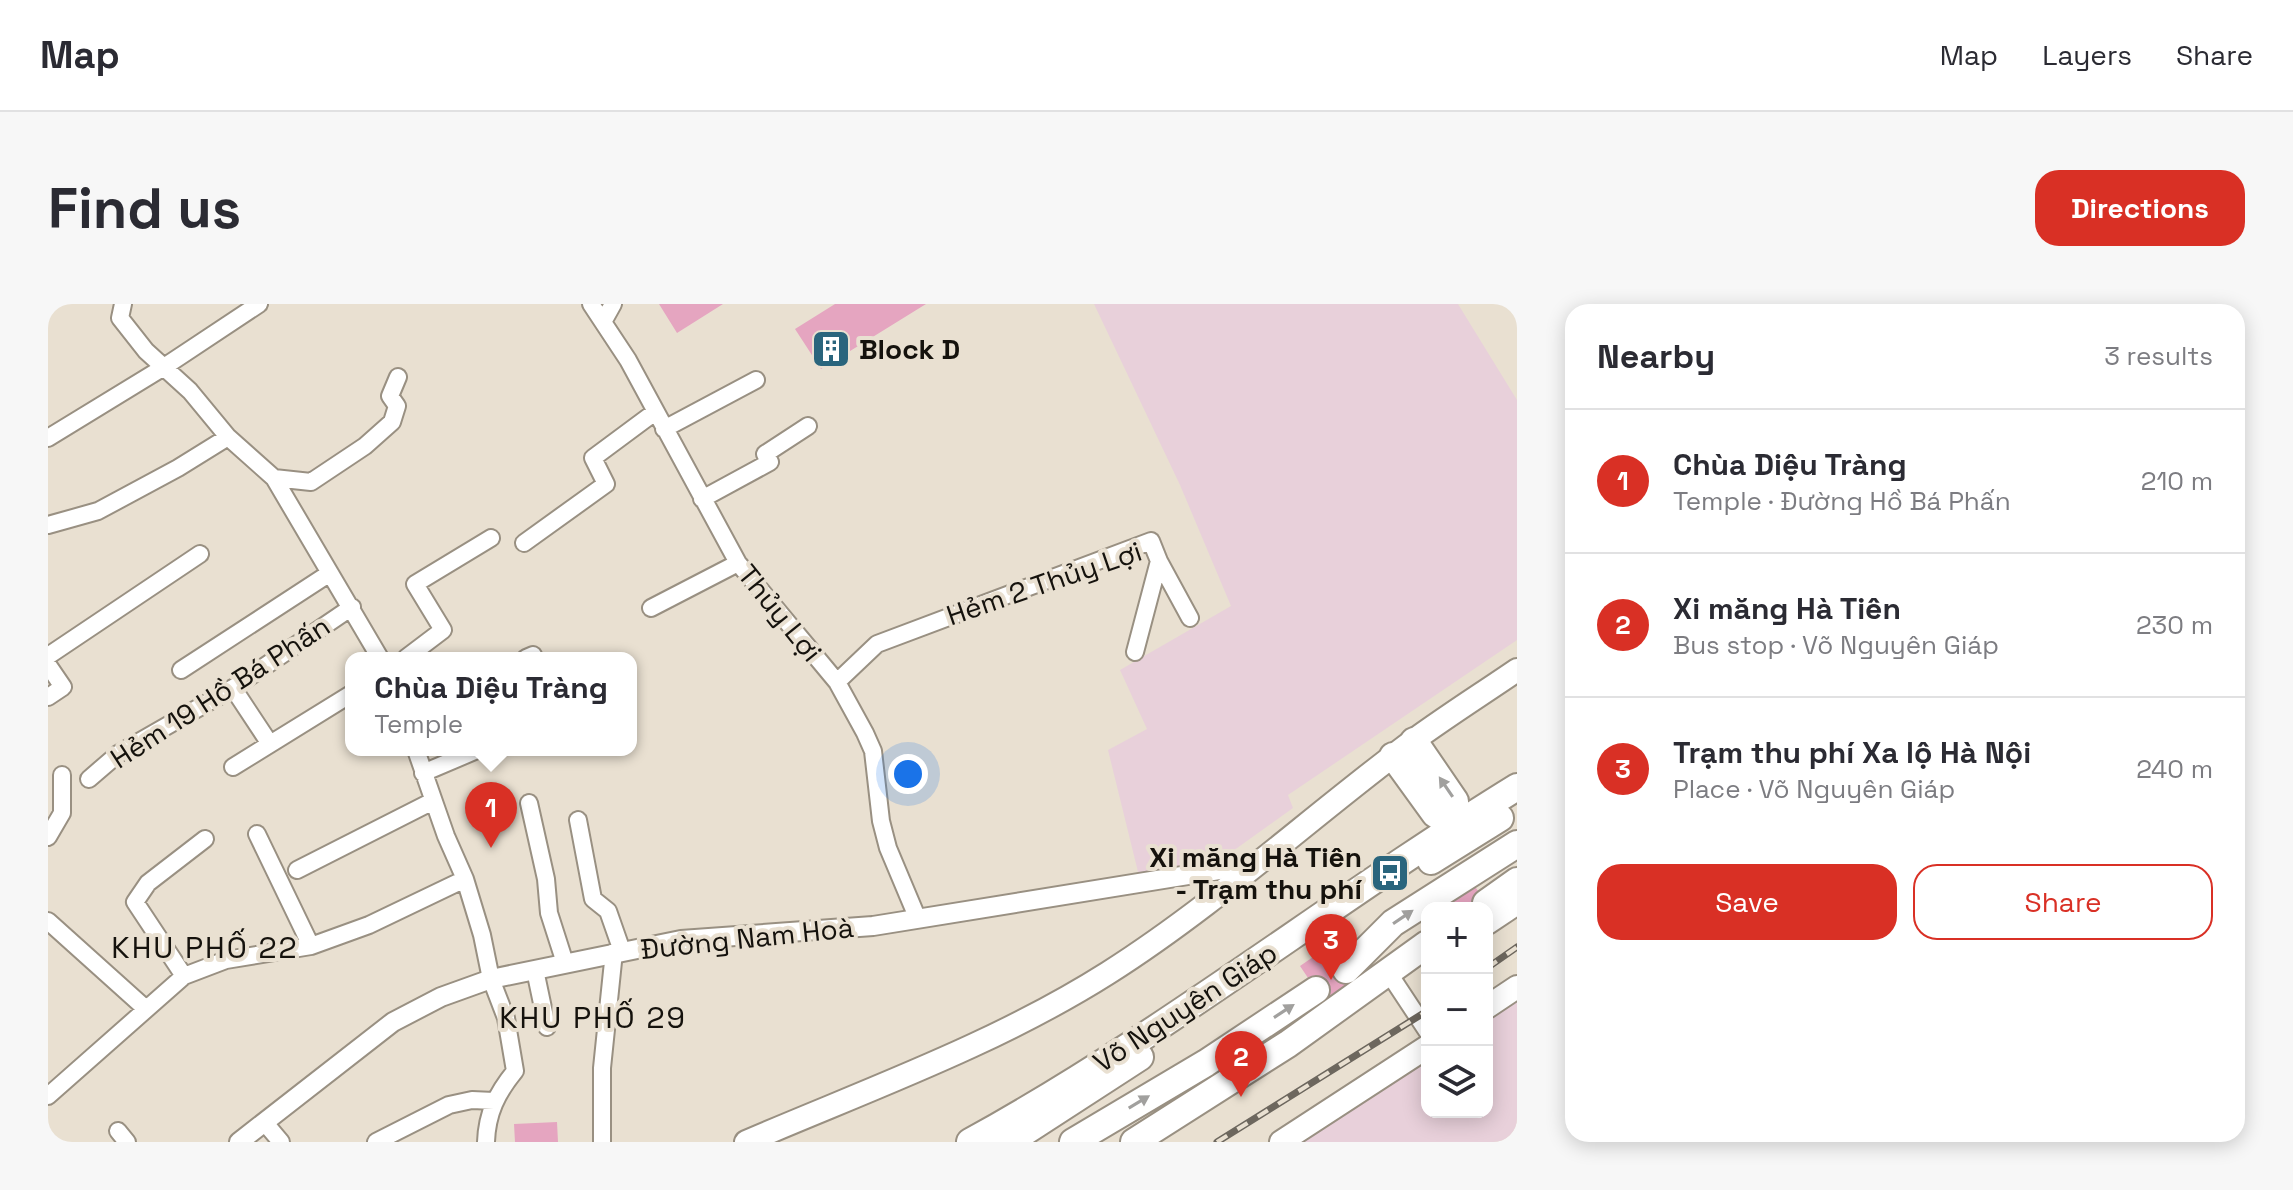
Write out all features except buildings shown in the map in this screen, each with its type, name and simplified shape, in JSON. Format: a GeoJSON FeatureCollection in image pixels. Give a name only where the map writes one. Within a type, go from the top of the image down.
{"type":"FeatureCollection","features":[{"type":"Feature","properties":{"kind":"highway"},"geometry":{"type":"LineString","coordinates":[[1404,748],[1435,814],[1453,825],[1491,823]]}},
{"type":"Feature","properties":{"kind":"highway","name":"Võ Nguyên Giáp"},"geometry":{"type":"LineString","coordinates":[[970,1142],[1229,981],[1453,825],[1517,787]]}},
{"type":"Feature","properties":{"kind":"highway","name":"Võ Nguyên Giáp"},"geometry":{"type":"LineString","coordinates":[[1009,1142],[1517,807]]}},
{"type":"Feature","properties":{"kind":"highway"},"geometry":{"type":"LineString","coordinates":[[1436,858],[1453,825]]}},
{"type":"Feature","properties":{"kind":"highway"},"geometry":{"type":"LineString","coordinates":[[1346,970],[1393,923],[1517,844]]}},
{"type":"Feature","properties":{"kind":"highway"},"geometry":{"type":"LineString","coordinates":[[1493,905],[1517,881]]}},
{"type":"Feature","properties":{"kind":"highway"},"geometry":{"type":"LineString","coordinates":[[1134,1142],[1288,1044],[1421,948]]}},
{"type":"Feature","properties":{"kind":"highway","name":"Võ Nguyên Giáp"},"geometry":{"type":"LineString","coordinates":[[1073,1142],[1206,1063],[1316,990]]}},
{"type":"Feature","properties":{"kind":"highway"},"geometry":{"type":"LineString","coordinates":[[1206,1063],[1288,1044]]}},
{"type":"Feature","properties":{"kind":"main road"},"geometry":{"type":"LineString","coordinates":[[746,1142],[985,1039],[1068,997],[1145,948],[1404,748],[1517,670]]}},
{"type":"Feature","properties":{"kind":"main road"},"geometry":{"type":"LineString","coordinates":[[1493,910],[1517,902]]}},
{"type":"Feature","properties":{"kind":"main road"},"geometry":{"type":"LineString","coordinates":[[1493,1003],[1517,987]]}},
{"type":"Feature","properties":{"kind":"main road"},"geometry":{"type":"LineString","coordinates":[[1281,1142],[1421,1051]]}},
{"type":"Feature","properties":{"kind":"street"},"geometry":{"type":"LineString","coordinates":[[123,304],[120,318],[146,351],[190,391],[228,437],[274,478],[377,652]]}},
{"type":"Feature","properties":{"kind":"street"},"geometry":{"type":"LineString","coordinates":[[48,438],[259,304]]}},
{"type":"Feature","properties":{"kind":"street","name":"Thủy Lợi"},"geometry":{"type":"LineString","coordinates":[[591,304],[628,360],[738,563],[837,682],[873,751],[884,834],[917,917]]}},
{"type":"Feature","properties":{"kind":"street"},"geometry":{"type":"LineString","coordinates":[[603,322],[613,304]]}},
{"type":"Feature","properties":{"kind":"street"},"geometry":{"type":"LineString","coordinates":[[274,478],[311,482],[365,446],[392,422],[397,406],[390,396],[398,377]]}},
{"type":"Feature","properties":{"kind":"street"},"geometry":{"type":"LineString","coordinates":[[664,429],[756,380]]}},
{"type":"Feature","properties":{"kind":"street"},"geometry":{"type":"LineString","coordinates":[[524,543],[606,484],[593,458],[655,412]]}},
{"type":"Feature","properties":{"kind":"street"},"geometry":{"type":"LineString","coordinates":[[702,499],[770,462],[765,454],[808,426]]}},
{"type":"Feature","properties":{"kind":"street"},"geometry":{"type":"LineString","coordinates":[[48,525],[98,511],[228,437]]}},
{"type":"Feature","properties":{"kind":"street"},"geometry":{"type":"LineString","coordinates":[[414,652],[443,630],[415,584],[491,538]]}},
{"type":"Feature","properties":{"kind":"street","name":"Hẻm 2 Thủy Lợi"},"geometry":{"type":"LineString","coordinates":[[837,682],[877,644],[1151,541],[1159,561],[1135,652]]}},
{"type":"Feature","properties":{"kind":"street"},"geometry":{"type":"LineString","coordinates":[[48,656],[200,554]]}},
{"type":"Feature","properties":{"kind":"street"},"geometry":{"type":"LineString","coordinates":[[1159,561],[1190,618]]}},
{"type":"Feature","properties":{"kind":"street"},"geometry":{"type":"LineString","coordinates":[[651,608],[738,563]]}},
{"type":"Feature","properties":{"kind":"street"},"geometry":{"type":"LineString","coordinates":[[181,670],[330,573]]}},
{"type":"Feature","properties":{"kind":"street","name":"Hẻm 19 Hồ Bá Phấn"},"geometry":{"type":"LineString","coordinates":[[89,779],[118,754],[233,688],[352,607]]}},
{"type":"Feature","properties":{"kind":"street"},"geometry":{"type":"LineString","coordinates":[[48,665],[63,687],[48,697]]}},
{"type":"Feature","properties":{"kind":"street"},"geometry":{"type":"LineString","coordinates":[[233,688],[270,744]]}},
{"type":"Feature","properties":{"kind":"street"},"geometry":{"type":"LineString","coordinates":[[233,767],[345,698]]}},
{"type":"Feature","properties":{"kind":"street"},"geometry":{"type":"LineString","coordinates":[[418,756],[465,879],[491,979],[506,1018],[515,1071],[494,1101],[488,1118],[486,1142]]}},
{"type":"Feature","properties":{"kind":"street"},"geometry":{"type":"LineString","coordinates":[[423,773],[463,756]]}},
{"type":"Feature","properties":{"kind":"street"},"geometry":{"type":"LineString","coordinates":[[48,837],[62,813],[62,775]]}},
{"type":"Feature","properties":{"kind":"street"},"geometry":{"type":"LineString","coordinates":[[297,870],[433,801]]}},
{"type":"Feature","properties":{"kind":"street"},"geometry":{"type":"LineString","coordinates":[[529,803],[546,879],[549,913],[565,963]]}},
{"type":"Feature","properties":{"kind":"street"},"geometry":{"type":"LineString","coordinates":[[578,820],[593,899],[608,911],[618,952],[602,1068],[602,1142]]}},
{"type":"Feature","properties":{"kind":"street"},"geometry":{"type":"LineString","coordinates":[[257,834],[311,946]]}},
{"type":"Feature","properties":{"kind":"street"},"geometry":{"type":"LineString","coordinates":[[184,976],[138,910],[135,899],[164,869],[205,839]]}},
{"type":"Feature","properties":{"kind":"street","name":"Đường Nam Hoà"},"geometry":{"type":"LineString","coordinates":[[239,1142],[393,1022],[441,997],[491,979],[681,940],[873,926],[1256,864]]}},
{"type":"Feature","properties":{"kind":"street"},"geometry":{"type":"LineString","coordinates":[[48,1096],[184,976],[226,960],[311,946],[369,925],[465,879]]}},
{"type":"Feature","properties":{"kind":"street"},"geometry":{"type":"LineString","coordinates":[[48,921],[146,1009]]}},
{"type":"Feature","properties":{"kind":"street"},"geometry":{"type":"LineString","coordinates":[[535,970],[547,1027]]}},
{"type":"Feature","properties":{"kind":"street"},"geometry":{"type":"LineString","coordinates":[[1388,972],[1421,1022]]}},
{"type":"Feature","properties":{"kind":"street"},"geometry":{"type":"LineString","coordinates":[[376,1142],[449,1105],[472,1100],[494,1101]]}},
{"type":"Feature","properties":{"kind":"street"},"geometry":{"type":"LineString","coordinates":[[265,1123],[281,1142]]}},
{"type":"Feature","properties":{"kind":"shaded area"},"geometry":{"type":"Polygon","coordinates":[[[1094,304],[1458,304],[1517,400],[1517,640],[1288,795],[1293,808],[1212,866],[1140,880],[1108,750],[1147,729],[1120,670],[1231,606],[1180,485],[1094,304]]]}},
{"type":"Feature","properties":{"kind":"shaded area"},"geometry":{"type":"Polygon","coordinates":[[[1517,998],[1517,1142],[1298,1142],[1421,1061],[1421,1118],[1493,1118],[1493,1014],[1517,998]]]}},
{"type":"Feature","properties":{"kind":"railway"},"geometry":{"type":"LineString","coordinates":[[1493,964],[1517,947]]}},
{"type":"Feature","properties":{"kind":"railway"},"geometry":{"type":"LineString","coordinates":[[1217,1142],[1421,1015]]}},
{"type":"Feature","properties":{"kind":"place","name":"Block D"},"geometry":{"type":"Point","coordinates":[831,349]}},
{"type":"Feature","properties":{"kind":"place","name":"Chùa Diệu Tràng"},"geometry":{"type":"Point","coordinates":[491,848]}},
{"type":"Feature","properties":{"kind":"place","name":"Xi măng Hà Tiên - Trạm thu phí"},"geometry":{"type":"Point","coordinates":[1390,873]}},
{"type":"Feature","properties":{"kind":"place","name":"Trạm thu phí Xa lộ Hà Nội"},"geometry":{"type":"Point","coordinates":[1331,980]}},
{"type":"Feature","properties":{"kind":"place","name":"Xi măng Hà Tiên"},"geometry":{"type":"Point","coordinates":[1241,1097]}},
{"type":"Feature","properties":{"kind":"district","name":"KHU PHỐ 22"},"geometry":{"type":"Point","coordinates":[205,948]}},
{"type":"Feature","properties":{"kind":"district","name":"KHU PHỐ 29"},"geometry":{"type":"Point","coordinates":[593,1018]}}]}
